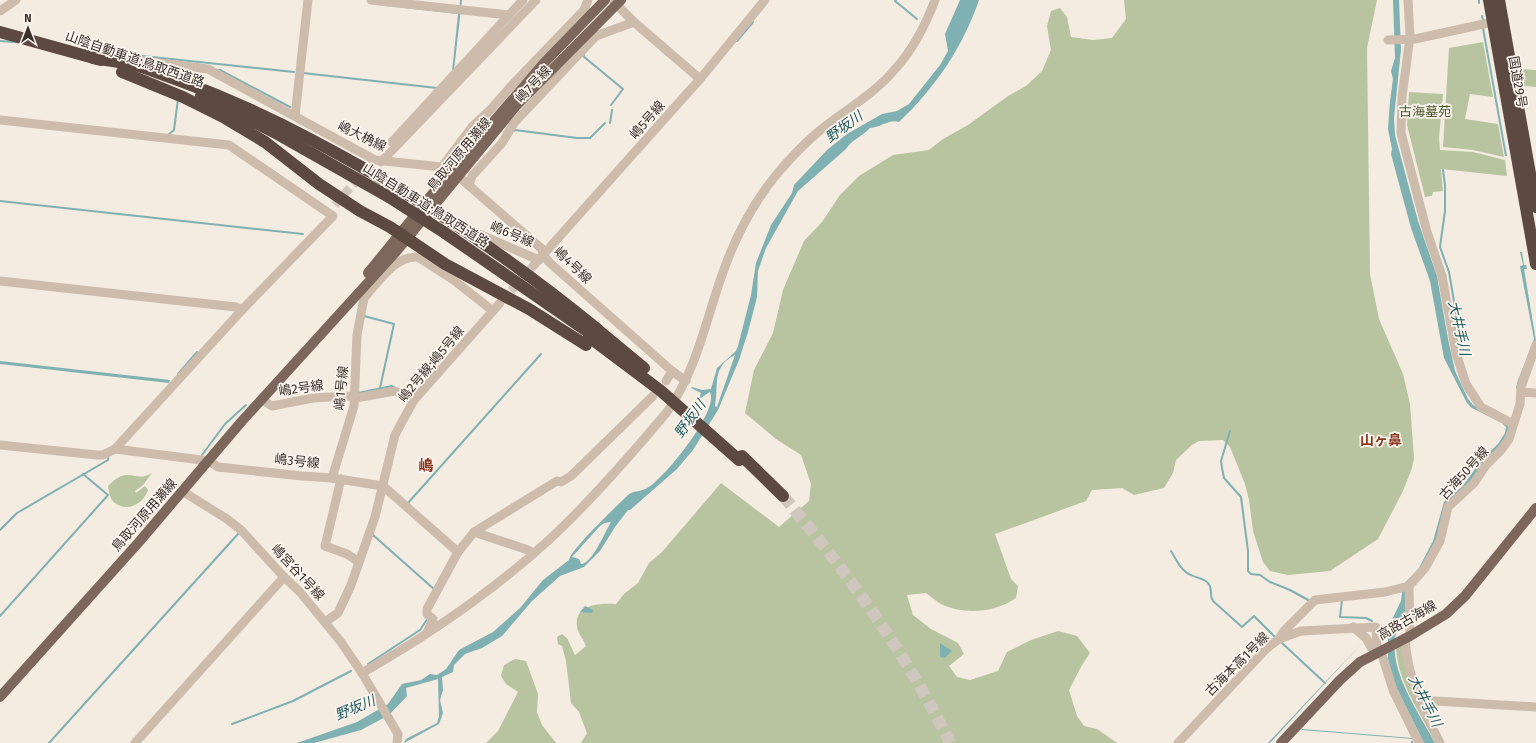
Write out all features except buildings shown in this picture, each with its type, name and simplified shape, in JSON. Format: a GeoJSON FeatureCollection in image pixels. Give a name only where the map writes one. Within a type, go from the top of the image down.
{"type":"FeatureCollection","features":[{"type":"Feature","properties":{"kind":"highway","name":"国道29号"},"geometry":{"type":"LineString","coordinates":[[1489,0],[1536,264]]}},
{"type":"Feature","properties":{"kind":"highway","name":"国道29号"},"geometry":{"type":"LineString","coordinates":[[1499,0],[1536,207]]}},
{"type":"Feature","properties":{"kind":"highway","name":"山陰自動車道;鳥取西道路"},"geometry":{"type":"LineString","coordinates":[[0,32],[93,58],[136,66],[274,132],[388,199],[447,230],[591,336]]}},
{"type":"Feature","properties":{"kind":"highway","name":"山陰自動車道;鳥取西道路"},"geometry":{"type":"LineString","coordinates":[[0,37],[60,52],[202,98]]}},
{"type":"Feature","properties":{"kind":"highway"},"geometry":{"type":"LineString","coordinates":[[202,98],[256,112],[321,144],[428,206],[447,230]]}},
{"type":"Feature","properties":{"kind":"highway"},"geometry":{"type":"LineString","coordinates":[[202,98],[265,142],[319,184],[360,211],[404,236],[445,264],[510,298],[591,336],[689,405],[709,430]]}},
{"type":"Feature","properties":{"kind":"highway"},"geometry":{"type":"LineString","coordinates":[[591,336],[630,374],[709,430],[740,458],[781,499]]}},
{"type":"Feature","properties":{"kind":"main road","name":"鳥取河原用瀬線"},"geometry":{"type":"LineString","coordinates":[[0,697],[139,542],[307,349],[360,292],[428,206],[450,172],[544,63],[605,0]]}},
{"type":"Feature","properties":{"kind":"main road","name":"鳥取河原用瀬線"},"geometry":{"type":"LineString","coordinates":[[450,172],[516,106],[615,1]]}},
{"type":"Feature","properties":{"kind":"main road","name":"高路古海線"},"geometry":{"type":"LineString","coordinates":[[1281,743],[1340,680],[1360,662],[1446,614],[1465,596],[1536,508]]}},
{"type":"Feature","properties":{"kind":"street"},"geometry":{"type":"LineString","coordinates":[[0,11],[16,0]]}},
{"type":"Feature","properties":{"kind":"street"},"geometry":{"type":"LineString","coordinates":[[295,116],[308,0]]}},
{"type":"Feature","properties":{"kind":"street"},"geometry":{"type":"LineString","coordinates":[[371,0],[509,15]]}},
{"type":"Feature","properties":{"kind":"street"},"geometry":{"type":"LineString","coordinates":[[375,162],[523,0]]}},
{"type":"Feature","properties":{"kind":"street"},"geometry":{"type":"LineString","coordinates":[[375,162],[536,0]]}},
{"type":"Feature","properties":{"kind":"street"},"geometry":{"type":"LineString","coordinates":[[450,172],[472,127],[491,110],[513,84],[584,10],[588,0]]}},
{"type":"Feature","properties":{"kind":"street","name":"嶋5号線"},"geometry":{"type":"LineString","coordinates":[[539,260],[700,79],[765,0]]}},
{"type":"Feature","properties":{"kind":"street"},"geometry":{"type":"LineString","coordinates":[[362,673],[427,633],[502,579],[533,553],[585,504],[632,454],[667,412],[686,381],[696,359],[731,250],[742,228],[763,194],[776,175],[803,144],[830,122],[858,103],[896,68],[914,45],[928,19],[935,0]]}},
{"type":"Feature","properties":{"kind":"street"},"geometry":{"type":"LineString","coordinates":[[1408,0],[1409,40],[1402,97],[1401,133],[1427,232],[1442,276],[1459,366],[1466,384],[1478,404],[1513,424]]}},
{"type":"Feature","properties":{"kind":"street"},"geometry":{"type":"LineString","coordinates":[[615,1],[634,22],[700,79]]}},
{"type":"Feature","properties":{"kind":"street","name":"嶋7号線"},"geometry":{"type":"LineString","coordinates":[[469,185],[472,176],[502,143],[514,123],[596,36],[634,22]]}},
{"type":"Feature","properties":{"kind":"street"},"geometry":{"type":"LineString","coordinates":[[1388,40],[1409,40],[1493,22]]}},
{"type":"Feature","properties":{"kind":"street","name":"嶋大桷線"},"geometry":{"type":"LineString","coordinates":[[135,60],[208,69],[295,116],[375,162],[450,172]]}},
{"type":"Feature","properties":{"kind":"street"},"geometry":{"type":"LineString","coordinates":[[0,120],[229,145],[330,214]]}},
{"type":"Feature","properties":{"kind":"street","name":"嶋4号線"},"geometry":{"type":"LineString","coordinates":[[450,172],[469,185],[542,249],[539,260],[550,263],[672,371],[686,381]]}},
{"type":"Feature","properties":{"kind":"street"},"geometry":{"type":"LineString","coordinates":[[0,445],[97,455],[103,455],[115,449],[330,214],[335,205]]}},
{"type":"Feature","properties":{"kind":"street","name":"嶋6号線"},"geometry":{"type":"LineString","coordinates":[[447,230],[539,260]]}},
{"type":"Feature","properties":{"kind":"street"},"geometry":{"type":"LineString","coordinates":[[360,292],[395,264],[413,256],[418,257],[455,281],[493,311]]}},
{"type":"Feature","properties":{"kind":"street"},"geometry":{"type":"LineString","coordinates":[[0,281],[236,307],[242,310]]}},
{"type":"Feature","properties":{"kind":"street","name":"嶋1号線"},"geometry":{"type":"LineString","coordinates":[[358,562],[347,554],[325,546],[337,478],[354,406],[360,292]]}},
{"type":"Feature","properties":{"kind":"street","name":"嶋2号線;嶋5号線"},"geometry":{"type":"LineString","coordinates":[[325,622],[338,614],[343,605],[369,534],[383,486],[395,434],[414,400],[500,303]]}},
{"type":"Feature","properties":{"kind":"street","name":"古海50号線"},"geometry":{"type":"LineString","coordinates":[[1409,586],[1426,568],[1437,548],[1443,533],[1448,507],[1474,482],[1486,465],[1501,450],[1509,439],[1518,412],[1521,392],[1536,345]]}},
{"type":"Feature","properties":{"kind":"street"},"geometry":{"type":"LineString","coordinates":[[666,381],[672,371]]}},
{"type":"Feature","properties":{"kind":"street","name":"嶋2号線"},"geometry":{"type":"LineString","coordinates":[[262,400],[272,406],[313,398],[351,396],[355,398],[395,391],[414,400]]}},
{"type":"Feature","properties":{"kind":"street"},"geometry":{"type":"LineString","coordinates":[[1521,392],[1536,393]]}},
{"type":"Feature","properties":{"kind":"street"},"geometry":{"type":"LineString","coordinates":[[427,633],[434,619],[427,614],[427,609],[458,552],[474,532],[557,481],[561,482],[571,476],[653,396]]}},
{"type":"Feature","properties":{"kind":"street","name":"嶋3号線"},"geometry":{"type":"LineString","coordinates":[[115,449],[209,461],[218,467],[302,476],[337,478],[383,486]]}},
{"type":"Feature","properties":{"kind":"street"},"geometry":{"type":"LineString","coordinates":[[383,486],[458,552]]}},
{"type":"Feature","properties":{"kind":"street","name":"嶋宮谷1号線"},"geometry":{"type":"LineString","coordinates":[[182,491],[221,515],[241,530],[284,577],[300,592],[325,622],[362,673],[398,734],[397,743]]}},
{"type":"Feature","properties":{"kind":"street"},"geometry":{"type":"LineString","coordinates":[[474,532],[533,553]]}},
{"type":"Feature","properties":{"kind":"street"},"geometry":{"type":"LineString","coordinates":[[135,743],[284,577]]}},
{"type":"Feature","properties":{"kind":"street"},"geometry":{"type":"LineString","coordinates":[[1279,639],[1284,631],[1315,600],[1385,592],[1409,586],[1405,638],[1408,664],[1419,700],[1440,743]]}},
{"type":"Feature","properties":{"kind":"street"},"geometry":{"type":"LineString","coordinates":[[1353,627],[1381,651],[1393,690],[1419,743]]}},
{"type":"Feature","properties":{"kind":"street","name":"古海本高1号線"},"geometry":{"type":"LineString","coordinates":[[1178,743],[1266,649],[1279,639],[1301,631],[1353,627],[1376,627],[1381,651]]}},
{"type":"Feature","properties":{"kind":"street"},"geometry":{"type":"LineString","coordinates":[[1419,700],[1536,706]]}},
{"type":"Feature","properties":{"kind":"green space"},"geometry":{"type":"Polygon","coordinates":[[[1124,0],[1377,0],[1367,48],[1370,274],[1379,319],[1403,374],[1410,404],[1414,458],[1412,468],[1403,491],[1378,539],[1330,571],[1288,575],[1270,571],[1263,562],[1253,531],[1249,500],[1245,484],[1230,447],[1223,440],[1199,441],[1192,445],[1176,460],[1173,473],[1164,488],[1134,495],[1122,488],[1092,490],[1086,501],[995,534],[1011,579],[1018,586],[1016,598],[1007,603],[989,609],[969,611],[950,608],[941,604],[926,593],[907,595],[913,615],[931,629],[958,643],[964,654],[949,666],[957,677],[970,680],[998,671],[1007,652],[1031,640],[1058,631],[1077,636],[1090,653],[1069,690],[1077,716],[1084,726],[1097,729],[1117,743],[581,743],[587,733],[579,712],[571,703],[566,661],[562,646],[558,644],[557,637],[562,634],[567,638],[575,655],[586,646],[577,628],[577,619],[580,613],[589,606],[616,604],[624,594],[638,583],[649,563],[662,552],[721,483],[779,527],[809,501],[811,484],[801,455],[776,439],[745,413],[754,370],[773,333],[783,290],[804,241],[822,222],[840,195],[859,176],[893,155],[929,150],[943,139],[968,125],[1008,96],[1026,86],[1042,71],[1051,50],[1047,26],[1051,11],[1060,8],[1067,17],[1071,37],[1093,40],[1112,38],[1126,19],[1124,0]]]}},
{"type":"Feature","properties":{"kind":"green space"},"geometry":{"type":"Polygon","coordinates":[[[1483,42],[1493,97],[1470,94],[1465,119],[1498,124],[1504,157],[1473,150],[1443,147],[1449,48],[1483,42]]]}},
{"type":"Feature","properties":{"kind":"green space"},"geometry":{"type":"Polygon","coordinates":[[[1520,69],[1536,70],[1536,87],[1523,86],[1520,69]]]}},
{"type":"Feature","properties":{"kind":"green space","name":"古海墓苑"},"geometry":{"type":"Polygon","coordinates":[[[1409,92],[1443,94],[1439,138],[1440,150],[1473,152],[1505,160],[1507,176],[1441,169],[1443,191],[1433,192],[1432,196],[1425,197],[1407,125],[1409,92]]]}},
{"type":"Feature","properties":{"kind":"green space"},"geometry":{"type":"Polygon","coordinates":[[[152,473],[143,485],[135,491],[136,493],[145,486],[148,490],[143,499],[135,505],[130,507],[120,506],[112,500],[108,486],[115,480],[126,475],[140,477],[152,473]]]}},
{"type":"Feature","properties":{"kind":"green space"},"geometry":{"type":"Polygon","coordinates":[[[1402,644],[1436,743],[1405,685],[1396,648],[1402,644]]]}},
{"type":"Feature","properties":{"kind":"green space"},"geometry":{"type":"Polygon","coordinates":[[[515,659],[526,661],[538,694],[537,712],[542,725],[556,743],[486,743],[498,731],[518,692],[506,684],[501,676],[504,665],[515,659]]]}},
{"type":"Feature","properties":{"kind":"water"},"geometry":{"type":"Polygon","coordinates":[[[460,0],[462,0],[454,70],[452,72],[458,14],[368,4],[459,13],[460,0]]]}},
{"type":"Feature","properties":{"kind":"water"},"geometry":{"type":"Polygon","coordinates":[[[960,0],[979,0],[965,34],[956,50],[936,81],[912,109],[899,122],[889,122],[870,128],[851,143],[798,191],[766,248],[758,271],[757,297],[748,332],[739,360],[718,410],[693,450],[677,469],[630,510],[628,510],[600,551],[584,567],[560,576],[532,601],[502,636],[482,648],[465,654],[454,665],[453,672],[442,677],[443,690],[440,700],[443,713],[439,724],[404,743],[406,739],[437,723],[439,716],[438,679],[406,688],[407,696],[389,715],[361,730],[314,743],[297,743],[357,722],[388,704],[402,684],[421,680],[430,674],[437,675],[446,669],[459,650],[493,632],[520,608],[543,580],[569,560],[586,537],[628,495],[648,488],[662,475],[692,439],[701,425],[711,401],[710,392],[699,399],[701,393],[691,388],[702,390],[711,389],[717,368],[736,351],[751,295],[756,263],[771,225],[792,193],[794,185],[827,150],[847,134],[882,114],[897,111],[909,104],[940,65],[948,51],[945,34],[960,0]],[[735,355],[722,365],[719,371],[715,406],[717,407],[735,355]],[[611,522],[604,523],[599,527],[572,557],[579,559],[581,564],[585,563],[598,547],[611,522]]]}},
{"type":"Feature","properties":{"kind":"water"},"geometry":{"type":"Polygon","coordinates":[[[1393,0],[1399,0],[1401,50],[1394,118],[1395,135],[1418,221],[1437,276],[1455,371],[1468,399],[1473,405],[1509,425],[1506,438],[1477,475],[1452,499],[1437,545],[1408,585],[1407,611],[1405,611],[1395,637],[1397,665],[1401,679],[1435,743],[1424,743],[1394,683],[1388,659],[1388,628],[1401,601],[1403,585],[1419,568],[1433,541],[1444,502],[1449,496],[1462,487],[1483,458],[1498,444],[1505,433],[1506,427],[1502,423],[1472,408],[1467,403],[1444,358],[1430,281],[1411,228],[1391,154],[1392,149],[1388,129],[1393,79],[1391,71],[1395,58],[1393,0]]]}},
{"type":"Feature","properties":{"kind":"water"},"geometry":{"type":"Polygon","coordinates":[[[1482,28],[1484,28],[1507,156],[1505,156],[1482,28]]]}},
{"type":"Feature","properties":{"kind":"water"},"geometry":{"type":"Polygon","coordinates":[[[1520,252],[1522,252],[1524,265],[1526,265],[1527,269],[1524,269],[1536,341],[1518,391],[1516,388],[1517,383],[1534,339],[1520,266],[1523,265],[1520,252]]]}},
{"type":"Feature","properties":{"kind":"water"},"geometry":{"type":"Polygon","coordinates":[[[0,361],[170,380],[169,383],[0,364],[0,361]]]}},
{"type":"Feature","properties":{"kind":"water"},"geometry":{"type":"Polygon","coordinates":[[[585,606],[593,610],[592,613],[580,612],[585,606]]]}},
{"type":"Feature","properties":{"kind":"water"},"geometry":{"type":"Polygon","coordinates":[[[1363,642],[1270,743],[1268,743],[1363,642]]]}},
{"type":"Feature","properties":{"kind":"water"},"geometry":{"type":"Polygon","coordinates":[[[940,643],[952,651],[945,658],[940,657],[940,643]]]}},
{"type":"Feature","properties":{"kind":"water"},"geometry":{"type":"Polygon","coordinates":[[[1302,730],[1412,738],[1413,739],[1302,730]]]}},
{"type":"Feature","properties":{"kind":"waterway"},"geometry":{"type":"LineString","coordinates":[[896,0],[895,1],[917,19]]}},
{"type":"Feature","properties":{"kind":"waterway"},"geometry":{"type":"LineString","coordinates":[[1482,16],[1483,20]]}},
{"type":"Feature","properties":{"kind":"waterway"},"geometry":{"type":"LineString","coordinates":[[737,41],[753,22]]}},
{"type":"Feature","properties":{"kind":"waterway"},"geometry":{"type":"LineString","coordinates":[[0,41],[16,42]]}},
{"type":"Feature","properties":{"kind":"waterway"},"geometry":{"type":"LineString","coordinates":[[86,50],[294,72]]}},
{"type":"Feature","properties":{"kind":"waterway"},"geometry":{"type":"LineString","coordinates":[[584,55],[583,56],[623,89],[611,105]]}},
{"type":"Feature","properties":{"kind":"waterway"},"geometry":{"type":"LineString","coordinates":[[218,70],[290,107]]}},
{"type":"Feature","properties":{"kind":"waterway"},"geometry":{"type":"LineString","coordinates":[[181,76],[188,71]]}},
{"type":"Feature","properties":{"kind":"waterway"},"geometry":{"type":"LineString","coordinates":[[303,73],[437,88]]}},
{"type":"Feature","properties":{"kind":"waterway"},"geometry":{"type":"LineString","coordinates":[[168,135],[174,130],[178,99]]}},
{"type":"Feature","properties":{"kind":"waterway"},"geometry":{"type":"LineString","coordinates":[[610,123],[612,110]]}},
{"type":"Feature","properties":{"kind":"waterway"},"geometry":{"type":"LineString","coordinates":[[514,131],[590,138],[605,123]]}},
{"type":"Feature","properties":{"kind":"waterway","name":"大井手川"},"geometry":{"type":"LineString","coordinates":[[1443,170],[1445,185],[1445,211],[1440,247],[1449,272],[1457,319]]}},
{"type":"Feature","properties":{"kind":"waterway"},"geometry":{"type":"LineString","coordinates":[[0,201],[303,234]]}},
{"type":"Feature","properties":{"kind":"waterway"},"geometry":{"type":"LineString","coordinates":[[364,316],[394,324],[380,388]]}},
{"type":"Feature","properties":{"kind":"waterway"},"geometry":{"type":"LineString","coordinates":[[178,374],[197,352]]}},
{"type":"Feature","properties":{"kind":"waterway"},"geometry":{"type":"LineString","coordinates":[[408,503],[541,354]]}},
{"type":"Feature","properties":{"kind":"waterway"},"geometry":{"type":"LineString","coordinates":[[358,393],[392,386],[395,388]]}},
{"type":"Feature","properties":{"kind":"waterway"},"geometry":{"type":"LineString","coordinates":[[202,455],[225,424],[246,405]]}},
{"type":"Feature","properties":{"kind":"waterway"},"geometry":{"type":"LineString","coordinates":[[1230,431],[1221,461],[1224,478],[1241,497],[1248,551],[1248,571],[1251,574],[1260,575],[1270,582],[1290,590],[1310,601]]}},
{"type":"Feature","properties":{"kind":"waterway"},"geometry":{"type":"LineString","coordinates":[[0,530],[17,513],[108,460],[108,457]]}},
{"type":"Feature","properties":{"kind":"waterway"},"geometry":{"type":"LineString","coordinates":[[0,616],[108,495],[83,474]]}},
{"type":"Feature","properties":{"kind":"waterway"},"geometry":{"type":"LineString","coordinates":[[49,743],[238,534]]}},
{"type":"Feature","properties":{"kind":"waterway"},"geometry":{"type":"LineString","coordinates":[[373,535],[435,590]]}},
{"type":"Feature","properties":{"kind":"waterway"},"geometry":{"type":"LineString","coordinates":[[1171,551],[1184,571],[1208,583],[1213,601],[1242,627],[1254,616],[1275,637]]}},
{"type":"Feature","properties":{"kind":"waterway"},"geometry":{"type":"LineString","coordinates":[[1342,600],[1340,617],[1366,618],[1372,621]]}},
{"type":"Feature","properties":{"kind":"waterway"},"geometry":{"type":"LineString","coordinates":[[368,664],[420,630],[428,618]]}},
{"type":"Feature","properties":{"kind":"waterway"},"geometry":{"type":"LineString","coordinates":[[1282,643],[1325,683]]}},
{"type":"Feature","properties":{"kind":"waterway"},"geometry":{"type":"LineString","coordinates":[[232,724],[293,701],[351,671]]}},
{"type":"Feature","properties":{"kind":"tunnel"},"geometry":{"type":"LineString","coordinates":[[335,205],[371,164]]}},
{"type":"Feature","properties":{"kind":"tunnel"},"geometry":{"type":"LineString","coordinates":[[502,301],[534,265]]}},
{"type":"Feature","properties":{"kind":"tunnel"},"geometry":{"type":"LineString","coordinates":[[783,496],[853,584],[895,646],[933,710],[950,743]]}},
{"type":"Feature","properties":{"kind":"district","name":"山ヶ鼻"},"geometry":{"type":"Point","coordinates":[1381,440]}},
{"type":"Feature","properties":{"kind":"district","name":"嶋"},"geometry":{"type":"Point","coordinates":[426,466]}},
{"type":"Feature","properties":{"kind":"water label","name":"野坂川"},"geometry":{"type":"Point","coordinates":[844,127]}},
{"type":"Feature","properties":{"kind":"water label","name":"野坂川"},"geometry":{"type":"Point","coordinates":[690,419]}},
{"type":"Feature","properties":{"kind":"water label","name":"野坂川"},"geometry":{"type":"Point","coordinates":[355,708]}}]}
